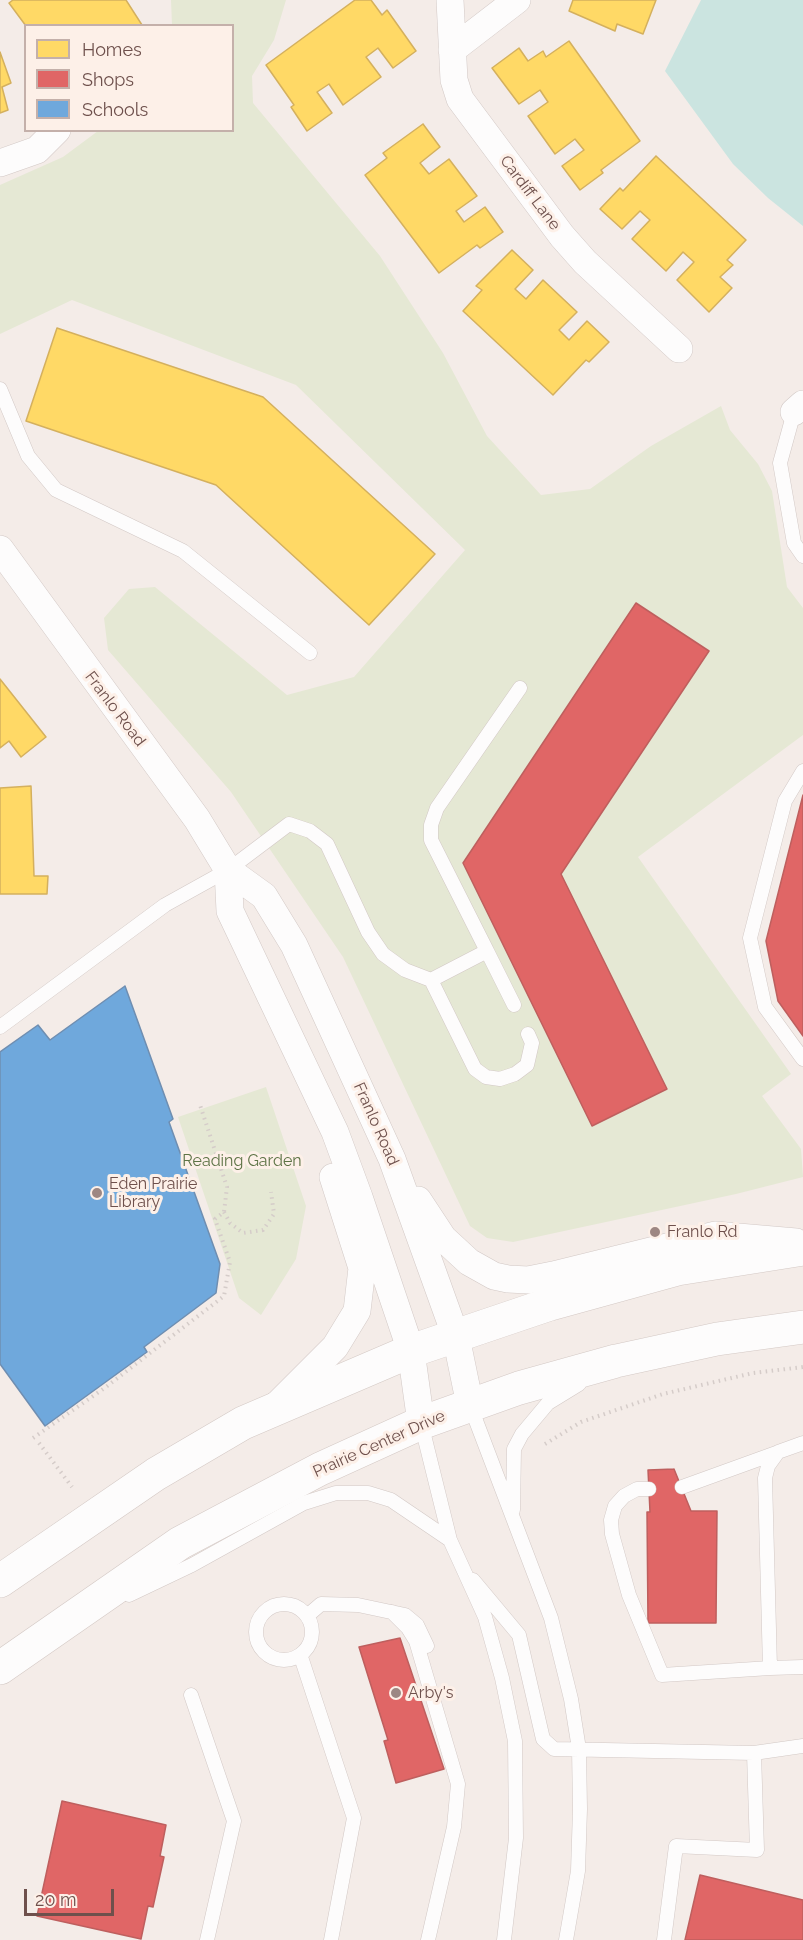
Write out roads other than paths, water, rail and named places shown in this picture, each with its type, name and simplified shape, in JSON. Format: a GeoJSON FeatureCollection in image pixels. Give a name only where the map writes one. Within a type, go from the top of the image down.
{"type":"FeatureCollection","features":[{"type":"Feature","properties":{"kind":"main road"},"geometry":{"type":"LineString","coordinates":[[0,1581],[156,1474],[243,1423],[411,1351],[550,1304],[686,1266],[803,1248]]}},
{"type":"Feature","properties":{"kind":"main road","name":"Prairie Center Drive"},"geometry":{"type":"LineString","coordinates":[[0,1668],[180,1543],[320,1469],[421,1423],[519,1388],[616,1361],[717,1339],[803,1327]]}},
{"type":"Feature","properties":{"kind":"street","name":"Cardiff Lane"},"geometry":{"type":"LineString","coordinates":[[450,0],[454,80],[460,99],[562,236],[585,262],[679,349]]}},
{"type":"Feature","properties":{"kind":"street"},"geometry":{"type":"LineString","coordinates":[[452,50],[517,0]]}},
{"type":"Feature","properties":{"kind":"street"},"geometry":{"type":"LineString","coordinates":[[0,163],[37,150],[55,132]]}},
{"type":"Feature","properties":{"kind":"street","name":"Franlo Road"},"geometry":{"type":"LineString","coordinates":[[0,549],[197,819],[228,870],[264,896],[294,945],[392,1159],[456,1337],[470,1405]]}},
{"type":"Feature","properties":{"kind":"street","name":"Franlo Road"},"geometry":{"type":"LineString","coordinates":[[228,870],[230,912],[335,1132],[411,1351],[421,1423]]}},
{"type":"Feature","properties":{"kind":"street"},"geometry":{"type":"LineString","coordinates":[[271,1411],[335,1347],[357,1311],[362,1268],[329,1165],[335,1132]]}},
{"type":"Feature","properties":{"kind":"street"},"geometry":{"type":"LineString","coordinates":[[392,1159],[443,1238],[469,1262],[494,1276],[508,1280],[545,1277],[715,1235],[803,1243]]}},
{"type":"Feature","properties":{"kind":"lane"},"geometry":{"type":"LineString","coordinates":[[0,389],[28,456],[56,490],[183,550],[310,653]]}},
{"type":"Feature","properties":{"kind":"lane"},"geometry":{"type":"LineString","coordinates":[[799,408],[780,463],[794,543],[803,556]]}},
{"type":"Feature","properties":{"kind":"lane"},"geometry":{"type":"LineString","coordinates":[[514,1005],[431,840],[431,825],[437,808],[520,688]]}},
{"type":"Feature","properties":{"kind":"lane"},"geometry":{"type":"LineString","coordinates":[[803,771],[785,801],[750,938],[765,1006],[803,1059]]}},
{"type":"Feature","properties":{"kind":"lane"},"geometry":{"type":"LineString","coordinates":[[0,1027],[165,905],[228,870],[290,824],[310,831],[327,843],[368,932],[383,954],[405,970],[431,980],[475,1069],[486,1077],[508,1076],[528,1065],[532,1042],[528,1034]]}},
{"type":"Feature","properties":{"kind":"lane"},"geometry":{"type":"LineString","coordinates":[[431,980],[487,951]]}},
{"type":"Feature","properties":{"kind":"lane"},"geometry":{"type":"LineString","coordinates":[[513,1518],[514,1449],[528,1425],[548,1403],[616,1361]]}},
{"type":"Feature","properties":{"kind":"lane"},"geometry":{"type":"LineString","coordinates":[[470,1405],[560,1650],[579,1749],[578,1871],[566,1940]]}},
{"type":"Feature","properties":{"kind":"lane"},"geometry":{"type":"LineString","coordinates":[[421,1423],[450,1540],[485,1617],[502,1678],[515,1741],[516,1838],[505,1933],[499,1940]]}},
{"type":"Feature","properties":{"kind":"lane"},"geometry":{"type":"LineString","coordinates":[[682,1487],[803,1443]]}},
{"type":"Feature","properties":{"kind":"lane"},"geometry":{"type":"LineString","coordinates":[[770,1668],[765,1478],[768,1466],[778,1452]]}},
{"type":"Feature","properties":{"kind":"lane"},"geometry":{"type":"LineString","coordinates":[[649,1489],[637,1489],[624,1496],[615,1506],[611,1520],[612,1534],[629,1595],[662,1675],[803,1667]]}},
{"type":"Feature","properties":{"kind":"lane"},"geometry":{"type":"LineString","coordinates":[[51,1631],[192,1566],[304,1503],[336,1493],[368,1493],[391,1500],[450,1540]]}},
{"type":"Feature","properties":{"kind":"lane"},"geometry":{"type":"LineString","coordinates":[[462,1567],[519,1635],[543,1739],[554,1749],[754,1753],[803,1746]]}},
{"type":"Feature","properties":{"kind":"lane"},"geometry":{"type":"LineString","coordinates":[[287,1603],[300,1608],[307,1616],[312,1628],[312,1640],[301,1657],[279,1661],[267,1654],[258,1643],[255,1631],[258,1619],[265,1609],[276,1604],[287,1603]]}},
{"type":"Feature","properties":{"kind":"lane"},"geometry":{"type":"LineString","coordinates":[[307,1616],[321,1604],[358,1605],[405,1615],[417,1624],[424,1637],[466,1779],[466,1795],[454,1827],[428,1940]]}},
{"type":"Feature","properties":{"kind":"lane"},"geometry":{"type":"LineString","coordinates":[[301,1657],[354,1818],[332,1940]]}},
{"type":"Feature","properties":{"kind":"lane"},"geometry":{"type":"LineString","coordinates":[[191,1695],[234,1821],[207,1940]]}},
{"type":"Feature","properties":{"kind":"lane"},"geometry":{"type":"LineString","coordinates":[[664,1940],[676,1846],[756,1850],[754,1753]]}},
{"type":"Feature","properties":{"kind":"water"},"geometry":{"type":"Polygon","coordinates":[[[701,0],[803,0],[803,226],[768,198],[733,164],[665,71],[701,0]]]}},
{"type":"Feature","properties":{"kind":"place","name":"Eden Prairie Library"},"geometry":{"type":"Point","coordinates":[97,1193]}},
{"type":"Feature","properties":{"kind":"place","name":"Franlo Rd"},"geometry":{"type":"Point","coordinates":[655,1232]}},
{"type":"Feature","properties":{"kind":"place","name":"Arby's"},"geometry":{"type":"Point","coordinates":[396,1693]}},
{"type":"Feature","properties":{"kind":"park label","name":"Reading Garden"},"geometry":{"type":"Point","coordinates":[242,1161]}}]}
